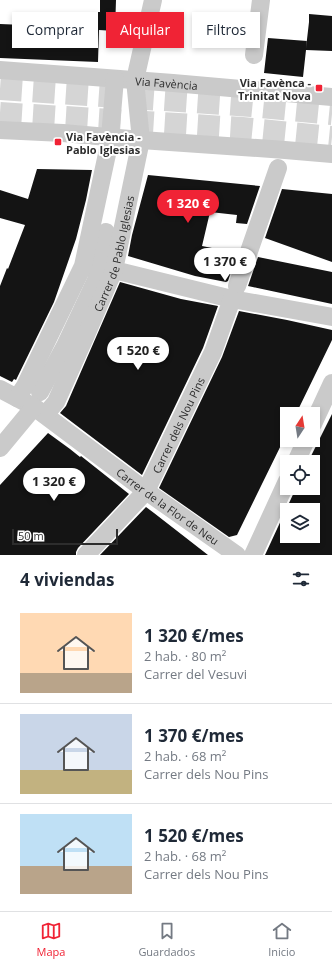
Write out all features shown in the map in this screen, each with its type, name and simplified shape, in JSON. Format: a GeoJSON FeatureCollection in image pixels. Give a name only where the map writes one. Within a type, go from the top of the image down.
{"type":"FeatureCollection","features":[{"type":"Feature","properties":{"kind":"street","name":"Carrer de Pablo Iglesias"},"geometry":{"type":"LineString","coordinates":[[0,431],[32,404],[56,402],[114,270],[141,140],[136,76],[153,0]]}},
{"type":"Feature","properties":{"kind":"street"},"geometry":{"type":"LineString","coordinates":[[254,55],[261,0]]}},
{"type":"Feature","properties":{"kind":"street","name":"Via Favència"},"geometry":{"type":"LineString","coordinates":[[0,70],[115,79],[136,76],[332,97]]}},
{"type":"Feature","properties":{"kind":"street","name":"Carrer de Pablo Iglesias"},"geometry":{"type":"LineString","coordinates":[[32,404],[25,386],[83,266],[110,137],[115,79]]}},
{"type":"Feature","properties":{"kind":"street"},"geometry":{"type":"LineString","coordinates":[[0,130],[56,132],[141,140],[332,154]]}},
{"type":"Feature","properties":{"kind":"street","name":"Carrer dels Nou Pins"},"geometry":{"type":"LineString","coordinates":[[86,555],[146,491],[213,352],[278,168]]}},
{"type":"Feature","properties":{"kind":"street","name":"Carrer de Pablo Iglesias"},"geometry":{"type":"LineString","coordinates":[[0,448],[32,404],[65,346],[96,280],[106,232]]}},
{"type":"Feature","properties":{"kind":"street"},"geometry":{"type":"LineString","coordinates":[[114,270],[234,293],[332,317]]}},
{"type":"Feature","properties":{"kind":"street"},"geometry":{"type":"LineString","coordinates":[[320,409],[332,383]]}},
{"type":"Feature","properties":{"kind":"street","name":"Carrer de la Flor de Neu"},"geometry":{"type":"LineString","coordinates":[[0,389],[32,404],[146,491],[237,555]]}},
{"type":"Feature","properties":{"kind":"street"},"geometry":{"type":"LineString","coordinates":[[253,555],[281,495]]}},
{"type":"Feature","properties":{"kind":"building"},"geometry":{"type":"Polygon","coordinates":[[[100,0],[116,0],[116,12],[106,12],[106,30],[99,30],[98,62],[0,58],[0,24],[12,24],[12,48],[98,48],[98,12],[100,12],[100,0]]]}},
{"type":"Feature","properties":{"kind":"building"},"geometry":{"type":"Polygon","coordinates":[[[309,14],[332,16],[332,51],[306,50],[303,77],[264,73],[268,38],[307,41],[309,14]]]}},
{"type":"Feature","properties":{"kind":"building"},"geometry":{"type":"Polygon","coordinates":[[[37,169],[92,170],[76,239],[54,302],[16,380],[14,379],[12,382],[0,376],[0,286],[25,225],[0,218],[0,190],[28,199],[37,169]]]}},
{"type":"Feature","properties":{"kind":"building"},"geometry":{"type":"Polygon","coordinates":[[[148,175],[260,186],[247,224],[236,223],[237,215],[210,212],[202,246],[237,253],[228,281],[226,282],[195,276],[128,256],[148,175]]]}},
{"type":"Feature","properties":{"kind":"building"},"geometry":{"type":"Polygon","coordinates":[[[282,189],[332,194],[332,262],[265,238],[282,189]]]}},
{"type":"Feature","properties":{"kind":"building"},"geometry":{"type":"Polygon","coordinates":[[[258,257],[332,272],[332,304],[248,286],[258,257]]]}},
{"type":"Feature","properties":{"kind":"building"},"geometry":{"type":"Polygon","coordinates":[[[120,282],[181,299],[218,306],[203,348],[142,475],[60,413],[66,406],[120,282]]]}},
{"type":"Feature","properties":{"kind":"building"},"geometry":{"type":"Polygon","coordinates":[[[239,311],[332,330],[332,340],[299,407],[280,407],[280,447],[237,535],[229,537],[159,488],[222,357],[239,311]]]}},
{"type":"Feature","properties":{"kind":"building"},"geometry":{"type":"Polygon","coordinates":[[[332,414],[332,555],[265,555],[280,523],[280,543],[320,543],[320,503],[289,503],[293,495],[320,495],[320,455],[312,455],[316,447],[320,447],[320,438],[332,414]]]}},
{"type":"Feature","properties":{"kind":"building"},"geometry":{"type":"Polygon","coordinates":[[[48,433],[80,457],[81,456],[129,494],[78,548],[76,555],[0,555],[0,485],[48,433]]]}},
{"type":"Feature","properties":{"kind":"building"},"geometry":{"type":"Polygon","coordinates":[[[146,507],[154,513],[208,555],[100,555],[146,507]]]}},
{"type":"Feature","properties":{"kind":"tunnel"},"geometry":{"type":"LineString","coordinates":[[0,89],[251,106],[332,114]]}},
{"type":"Feature","properties":{"kind":"tunnel"},"geometry":{"type":"LineString","coordinates":[[0,113],[242,128],[332,137]]}},
{"type":"Feature","properties":{"kind":"place","name":"Via Favènca - Trinitat Nova"},"geometry":{"type":"Point","coordinates":[319,88]}},
{"type":"Feature","properties":{"kind":"place","name":"Via Favència - Pablo Iglesias"},"geometry":{"type":"Point","coordinates":[58,142]}}]}
